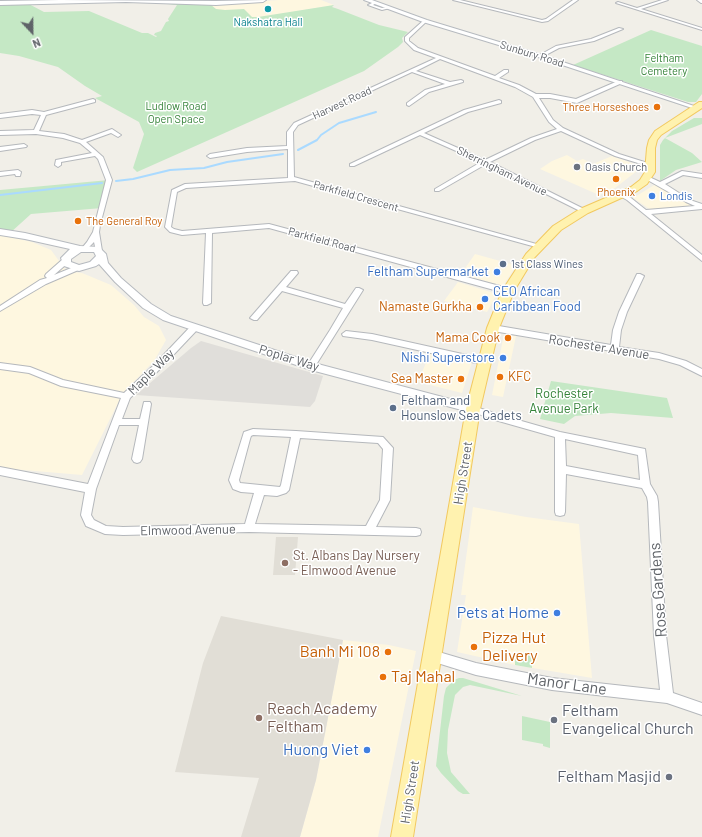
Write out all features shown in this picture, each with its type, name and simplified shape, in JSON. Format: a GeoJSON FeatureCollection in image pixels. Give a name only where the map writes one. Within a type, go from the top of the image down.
{"type":"FeatureCollection","features":[{"type":"Feature","properties":{"kind":"main road","name":"High Street"},"geometry":{"type":"LineString","coordinates":[[402,837],[473,409],[493,328],[508,291],[530,256],[557,228],[584,211],[634,189],[646,178],[651,165],[651,148],[653,140],[658,133],[700,107]]}},
{"type":"Feature","properties":{"kind":"street"},"geometry":{"type":"LineString","coordinates":[[0,3],[126,0],[216,3],[263,0]]}},
{"type":"Feature","properties":{"kind":"street","name":"Sunbury Road"},"geometry":{"type":"LineString","coordinates":[[367,0],[425,21],[700,107]]}},
{"type":"Feature","properties":{"kind":"street"},"geometry":{"type":"LineString","coordinates":[[455,0],[542,21],[548,20],[576,0]]}},
{"type":"Feature","properties":{"kind":"street"},"geometry":{"type":"LineString","coordinates":[[639,9],[666,0]]}},
{"type":"Feature","properties":{"kind":"street"},"geometry":{"type":"LineString","coordinates":[[618,3],[702,29]]}},
{"type":"Feature","properties":{"kind":"street"},"geometry":{"type":"LineString","coordinates":[[425,21],[407,38],[411,46],[439,58],[517,86],[535,96],[551,121],[561,129],[617,155],[651,165]]}},
{"type":"Feature","properties":{"kind":"street"},"geometry":{"type":"LineString","coordinates":[[540,56],[558,47],[592,40],[621,29]]}},
{"type":"Feature","properties":{"kind":"street","name":"Harvest Road"},"geometry":{"type":"LineString","coordinates":[[291,178],[290,132],[296,124],[439,58]]}},
{"type":"Feature","properties":{"kind":"street"},"geometry":{"type":"LineString","coordinates":[[412,71],[450,84]]}},
{"type":"Feature","properties":{"kind":"street"},"geometry":{"type":"LineString","coordinates":[[495,78],[506,71]]}},
{"type":"Feature","properties":{"kind":"street"},"geometry":{"type":"LineString","coordinates":[[409,104],[427,91],[461,81]]}},
{"type":"Feature","properties":{"kind":"street"},"geometry":{"type":"LineString","coordinates":[[535,96],[550,96],[577,101],[620,82]]}},
{"type":"Feature","properties":{"kind":"street"},"geometry":{"type":"LineString","coordinates":[[0,116],[32,112],[44,114],[93,101]]}},
{"type":"Feature","properties":{"kind":"street"},"geometry":{"type":"LineString","coordinates":[[352,165],[466,111],[499,102]]}},
{"type":"Feature","properties":{"kind":"street"},"geometry":{"type":"LineString","coordinates":[[36,132],[44,114]]}},
{"type":"Feature","properties":{"kind":"street"},"geometry":{"type":"LineString","coordinates":[[105,127],[118,135]]}},
{"type":"Feature","properties":{"kind":"street"},"geometry":{"type":"LineString","coordinates":[[437,190],[486,162],[533,139],[561,129]]}},
{"type":"Feature","properties":{"kind":"street"},"geometry":{"type":"LineString","coordinates":[[82,142],[112,131]]}},
{"type":"Feature","properties":{"kind":"street"},"geometry":{"type":"LineString","coordinates":[[0,134],[36,132],[64,136],[82,142],[101,158],[109,180],[96,232],[90,243],[69,254],[66,260],[43,282]]}},
{"type":"Feature","properties":{"kind":"street","name":"Sherringham Avenue"},"geometry":{"type":"LineString","coordinates":[[420,133],[486,162],[584,211]]}},
{"type":"Feature","properties":{"kind":"street"},"geometry":{"type":"LineString","coordinates":[[0,149],[24,146]]}},
{"type":"Feature","properties":{"kind":"street"},"geometry":{"type":"LineString","coordinates":[[210,156],[247,150],[291,147]]}},
{"type":"Feature","properties":{"kind":"street"},"geometry":{"type":"LineString","coordinates":[[58,165],[58,161],[96,154]]}},
{"type":"Feature","properties":{"kind":"street"},"geometry":{"type":"LineString","coordinates":[[0,174],[18,171]]}},
{"type":"Feature","properties":{"kind":"street"},"geometry":{"type":"LineString","coordinates":[[660,184],[682,173],[702,176]]}},
{"type":"Feature","properties":{"kind":"street","name":"Parkfield Crescent"},"geometry":{"type":"LineString","coordinates":[[173,193],[176,189],[185,186],[291,178],[538,246]]}},
{"type":"Feature","properties":{"kind":"street"},"geometry":{"type":"LineString","coordinates":[[646,178],[660,184],[688,201],[702,206]]}},
{"type":"Feature","properties":{"kind":"street","name":"Parkfield Road"},"geometry":{"type":"LineString","coordinates":[[173,193],[168,227],[172,231],[182,233],[260,226],[277,227],[508,291]]}},
{"type":"Feature","properties":{"kind":"street"},"geometry":{"type":"LineString","coordinates":[[621,195],[646,212],[702,259]]}},
{"type":"Feature","properties":{"kind":"street"},"geometry":{"type":"LineString","coordinates":[[646,212],[702,206]]}},
{"type":"Feature","properties":{"kind":"street"},"geometry":{"type":"LineString","coordinates":[[207,303],[209,230]]}},
{"type":"Feature","properties":{"kind":"street"},"geometry":{"type":"LineString","coordinates":[[0,232],[83,248],[90,248],[100,254]]}},
{"type":"Feature","properties":{"kind":"street"},"geometry":{"type":"LineString","coordinates":[[0,309],[43,282],[98,261],[100,254],[96,232]]}},
{"type":"Feature","properties":{"kind":"street"},"geometry":{"type":"LineString","coordinates":[[38,239],[58,250],[66,260]]}},
{"type":"Feature","properties":{"kind":"street"},"geometry":{"type":"LineString","coordinates":[[690,249],[702,248]]}},
{"type":"Feature","properties":{"kind":"street","name":"Poplar Way"},"geometry":{"type":"LineString","coordinates":[[100,254],[104,264],[118,280],[147,306],[166,318],[311,366],[473,409]]}},
{"type":"Feature","properties":{"kind":"street","name":"Poplar Way"},"geometry":{"type":"LineString","coordinates":[[66,260],[72,267],[83,267],[118,280]]}},
{"type":"Feature","properties":{"kind":"street"},"geometry":{"type":"LineString","coordinates":[[254,318],[294,273]]}},
{"type":"Feature","properties":{"kind":"street"},"geometry":{"type":"LineString","coordinates":[[615,349],[617,330],[623,312],[640,276]]}},
{"type":"Feature","properties":{"kind":"street"},"geometry":{"type":"LineString","coordinates":[[282,288],[346,307]]}},
{"type":"Feature","properties":{"kind":"street"},"geometry":{"type":"LineString","coordinates":[[311,366],[346,307],[359,290]]}},
{"type":"Feature","properties":{"kind":"street","name":"Maple Way"},"geometry":{"type":"LineString","coordinates":[[92,489],[126,396],[158,366],[194,328]]}},
{"type":"Feature","properties":{"kind":"street","name":"Rochester Avenue"},"geometry":{"type":"LineString","coordinates":[[493,328],[672,360],[702,373]]}},
{"type":"Feature","properties":{"kind":"street"},"geometry":{"type":"LineString","coordinates":[[346,334],[372,338],[485,362]]}},
{"type":"Feature","properties":{"kind":"street"},"geometry":{"type":"LineString","coordinates":[[0,366],[30,370],[61,383],[126,396]]}},
{"type":"Feature","properties":{"kind":"street"},"geometry":{"type":"LineString","coordinates":[[137,459],[143,429],[142,422],[147,404]]}},
{"type":"Feature","properties":{"kind":"street","name":"Rose Gardens"},"geometry":{"type":"LineString","coordinates":[[473,409],[560,435],[644,447],[645,485],[652,496],[653,502],[660,635],[667,697]]}},
{"type":"Feature","properties":{"kind":"street"},"geometry":{"type":"LineString","coordinates":[[116,422],[142,422]]}},
{"type":"Feature","properties":{"kind":"street"},"geometry":{"type":"LineString","coordinates":[[296,434],[286,487],[283,490],[277,492],[241,488],[236,486],[234,480],[247,434],[253,432],[296,434],[380,440],[388,448],[385,500],[369,531]]}},
{"type":"Feature","properties":{"kind":"street"},"geometry":{"type":"LineString","coordinates":[[560,435],[562,468],[560,512]]}},
{"type":"Feature","properties":{"kind":"street"},"geometry":{"type":"LineString","coordinates":[[562,468],[577,473],[645,485]]}},
{"type":"Feature","properties":{"kind":"street"},"geometry":{"type":"LineString","coordinates":[[0,471],[92,489]]}},
{"type":"Feature","properties":{"kind":"street","name":"Elmwood Avenue"},"geometry":{"type":"LineString","coordinates":[[92,489],[86,515],[90,523],[105,530],[123,531],[249,528],[416,532]]}},
{"type":"Feature","properties":{"kind":"street"},"geometry":{"type":"LineString","coordinates":[[249,528],[260,490]]}},
{"type":"Feature","properties":{"kind":"street","name":"Manor Lane"},"geometry":{"type":"LineString","coordinates":[[432,656],[476,669],[552,684],[667,697],[702,709]]}},
{"type":"Feature","properties":{"kind":"shaded area"},"geometry":{"type":"Polygon","coordinates":[[[279,0],[321,0],[334,5],[292,12],[294,14],[160,40],[181,4],[216,5],[279,0]]]}},
{"type":"Feature","properties":{"kind":"shaded area"},"geometry":{"type":"Polygon","coordinates":[[[567,155],[577,161],[583,159],[593,164],[612,156],[637,165],[637,171],[615,188],[599,195],[540,169],[552,161],[567,155]]]}},
{"type":"Feature","properties":{"kind":"shaded area"},"geometry":{"type":"Polygon","coordinates":[[[656,184],[691,205],[690,207],[651,210],[633,198],[656,184]]]}},
{"type":"Feature","properties":{"kind":"shaded area"},"geometry":{"type":"Polygon","coordinates":[[[0,235],[32,242],[51,250],[65,269],[82,273],[111,285],[134,305],[144,317],[159,326],[166,340],[154,361],[123,393],[82,475],[0,468],[0,235]]]}},
{"type":"Feature","properties":{"kind":"shaded area"},"geometry":{"type":"Polygon","coordinates":[[[475,254],[516,266],[503,286],[461,274],[475,254]]]}},
{"type":"Feature","properties":{"kind":"shaded area"},"geometry":{"type":"Polygon","coordinates":[[[458,282],[497,294],[487,312],[444,301],[458,282]]]}},
{"type":"Feature","properties":{"kind":"shaded area"},"geometry":{"type":"Polygon","coordinates":[[[504,334],[516,336],[503,397],[492,395],[504,334]]]}},
{"type":"Feature","properties":{"kind":"shaded area"},"geometry":{"type":"Polygon","coordinates":[[[201,341],[323,376],[315,401],[310,407],[136,395],[201,341]]]}},
{"type":"Feature","properties":{"kind":"shaded area"},"geometry":{"type":"Polygon","coordinates":[[[430,353],[472,362],[462,393],[418,382],[430,353]]]}},
{"type":"Feature","properties":{"kind":"shaded area"},"geometry":{"type":"Polygon","coordinates":[[[473,507],[526,517],[579,524],[592,678],[515,665],[457,652],[466,595],[461,595],[473,507]]]}},
{"type":"Feature","properties":{"kind":"shaded area","name":"St. Albans Day Nursery - Elmwood Avenue"},"geometry":{"type":"Polygon","coordinates":[[[276,537],[298,537],[295,575],[273,575],[276,537]]]}},
{"type":"Feature","properties":{"kind":"shaded area","name":"Reach Academy Feltham"},"geometry":{"type":"Polygon","coordinates":[[[221,616],[343,640],[316,780],[300,837],[241,837],[259,778],[175,772],[203,663],[221,616]]]}},
{"type":"Feature","properties":{"kind":"shaded area"},"geometry":{"type":"Polygon","coordinates":[[[343,640],[389,645],[416,651],[378,837],[300,837],[316,780],[343,640]]]}},
{"type":"Feature","properties":{"kind":"green space","name":"Ludlow Road Open Space"},"geometry":{"type":"Polygon","coordinates":[[[148,2],[211,5],[216,9],[225,10],[244,9],[252,17],[334,5],[332,7],[379,25],[408,32],[402,38],[403,42],[398,47],[364,71],[137,172],[133,168],[144,134],[139,122],[95,98],[102,96],[58,67],[19,56],[0,53],[0,4],[27,3],[44,12],[89,11],[142,33],[148,33],[156,37],[157,36],[154,35],[155,33],[161,31],[166,22],[169,21],[168,19],[177,5],[148,2]]]}},
{"type":"Feature","properties":{"kind":"green space","name":"Feltham Cemetery"},"geometry":{"type":"Polygon","coordinates":[[[651,30],[702,46],[702,94],[696,102],[688,102],[573,65],[651,30]]]}},
{"type":"Feature","properties":{"kind":"green space"},"geometry":{"type":"Polygon","coordinates":[[[694,118],[702,118],[702,124],[665,138],[672,131],[694,118]]]}},
{"type":"Feature","properties":{"kind":"green space"},"geometry":{"type":"Polygon","coordinates":[[[665,138],[692,153],[702,162],[676,170],[660,181],[660,145],[665,138]]]}},
{"type":"Feature","properties":{"kind":"green space"},"geometry":{"type":"Polygon","coordinates":[[[109,180],[102,208],[31,214],[10,233],[0,232],[0,190],[109,180]]]}},
{"type":"Feature","properties":{"kind":"green space","name":"Rochester Avenue Park"},"geometry":{"type":"Polygon","coordinates":[[[551,381],[667,398],[673,418],[611,413],[575,416],[564,424],[540,419],[551,381]]]}},
{"type":"Feature","properties":{"kind":"green space"},"geometry":{"type":"Polygon","coordinates":[[[531,653],[532,668],[515,665],[515,654],[531,653]]]}},
{"type":"Feature","properties":{"kind":"green space"},"geometry":{"type":"Polygon","coordinates":[[[459,678],[522,696],[470,685],[463,687],[455,695],[448,730],[447,753],[451,772],[470,794],[463,794],[458,791],[436,766],[446,688],[454,680],[459,678]]]}},
{"type":"Feature","properties":{"kind":"green space"},"geometry":{"type":"Polygon","coordinates":[[[522,716],[550,722],[550,748],[543,746],[543,744],[522,740],[522,716]]]}},
{"type":"Feature","properties":{"kind":"waterway"},"geometry":{"type":"LineString","coordinates":[[298,150],[317,140],[321,135],[339,123],[376,112]]}},
{"type":"Feature","properties":{"kind":"waterway"},"geometry":{"type":"LineString","coordinates":[[116,181],[133,179],[170,170],[204,168],[227,162],[283,154]]}},
{"type":"Feature","properties":{"kind":"waterway"},"geometry":{"type":"LineString","coordinates":[[0,195],[102,183]]}},
{"type":"Feature","properties":{"kind":"place","name":"Nakshatra Hall"},"geometry":{"type":"Point","coordinates":[268,9]}},
{"type":"Feature","properties":{"kind":"place","name":"Three Horseshoes"},"geometry":{"type":"Point","coordinates":[657,107]}},
{"type":"Feature","properties":{"kind":"place","name":"Oasis Church"},"geometry":{"type":"Point","coordinates":[577,167]}},
{"type":"Feature","properties":{"kind":"place","name":"Phoenix"},"geometry":{"type":"Point","coordinates":[616,179]}},
{"type":"Feature","properties":{"kind":"place","name":"Londis"},"geometry":{"type":"Point","coordinates":[652,196]}},
{"type":"Feature","properties":{"kind":"place","name":"The General Roy"},"geometry":{"type":"Point","coordinates":[78,221]}},
{"type":"Feature","properties":{"kind":"place","name":"1st Class Wines"},"geometry":{"type":"Point","coordinates":[503,264]}},
{"type":"Feature","properties":{"kind":"place","name":"Feltham Supermarket"},"geometry":{"type":"Point","coordinates":[497,272]}},
{"type":"Feature","properties":{"kind":"place","name":"CEO African Caribbean Food"},"geometry":{"type":"Point","coordinates":[485,299]}},
{"type":"Feature","properties":{"kind":"place","name":"Namaste Gurkha"},"geometry":{"type":"Point","coordinates":[480,307]}},
{"type":"Feature","properties":{"kind":"place","name":"Mama Cook"},"geometry":{"type":"Point","coordinates":[508,338]}},
{"type":"Feature","properties":{"kind":"place","name":"Nishi Superstore"},"geometry":{"type":"Point","coordinates":[503,358]}},
{"type":"Feature","properties":{"kind":"place","name":"KFC"},"geometry":{"type":"Point","coordinates":[500,377]}},
{"type":"Feature","properties":{"kind":"place","name":"Sea Master"},"geometry":{"type":"Point","coordinates":[461,379]}},
{"type":"Feature","properties":{"kind":"place","name":"Feltham and Hounslow Sea Cadets"},"geometry":{"type":"Point","coordinates":[393,408]}},
{"type":"Feature","properties":{"kind":"place","name":"St. Albans Day Nursery - Elmwood Avenue"},"geometry":{"type":"Point","coordinates":[285,563]}},
{"type":"Feature","properties":{"kind":"place","name":"Pets at Home"},"geometry":{"type":"Point","coordinates":[557,613]}},
{"type":"Feature","properties":{"kind":"place","name":"Pizza Hut Delivery"},"geometry":{"type":"Point","coordinates":[474,647]}},
{"type":"Feature","properties":{"kind":"place","name":"Banh Mi 108"},"geometry":{"type":"Point","coordinates":[388,652]}},
{"type":"Feature","properties":{"kind":"place","name":"Taj Mahal"},"geometry":{"type":"Point","coordinates":[383,677]}},
{"type":"Feature","properties":{"kind":"place","name":"Reach Academy Feltham"},"geometry":{"type":"Point","coordinates":[259,718]}},
{"type":"Feature","properties":{"kind":"place","name":"Feltham Evangelical Church"},"geometry":{"type":"Point","coordinates":[554,720]}},
{"type":"Feature","properties":{"kind":"place","name":"Huong Viet"},"geometry":{"type":"Point","coordinates":[367,750]}},
{"type":"Feature","properties":{"kind":"place","name":"Feltham Masjid"},"geometry":{"type":"Point","coordinates":[669,777]}}]}
